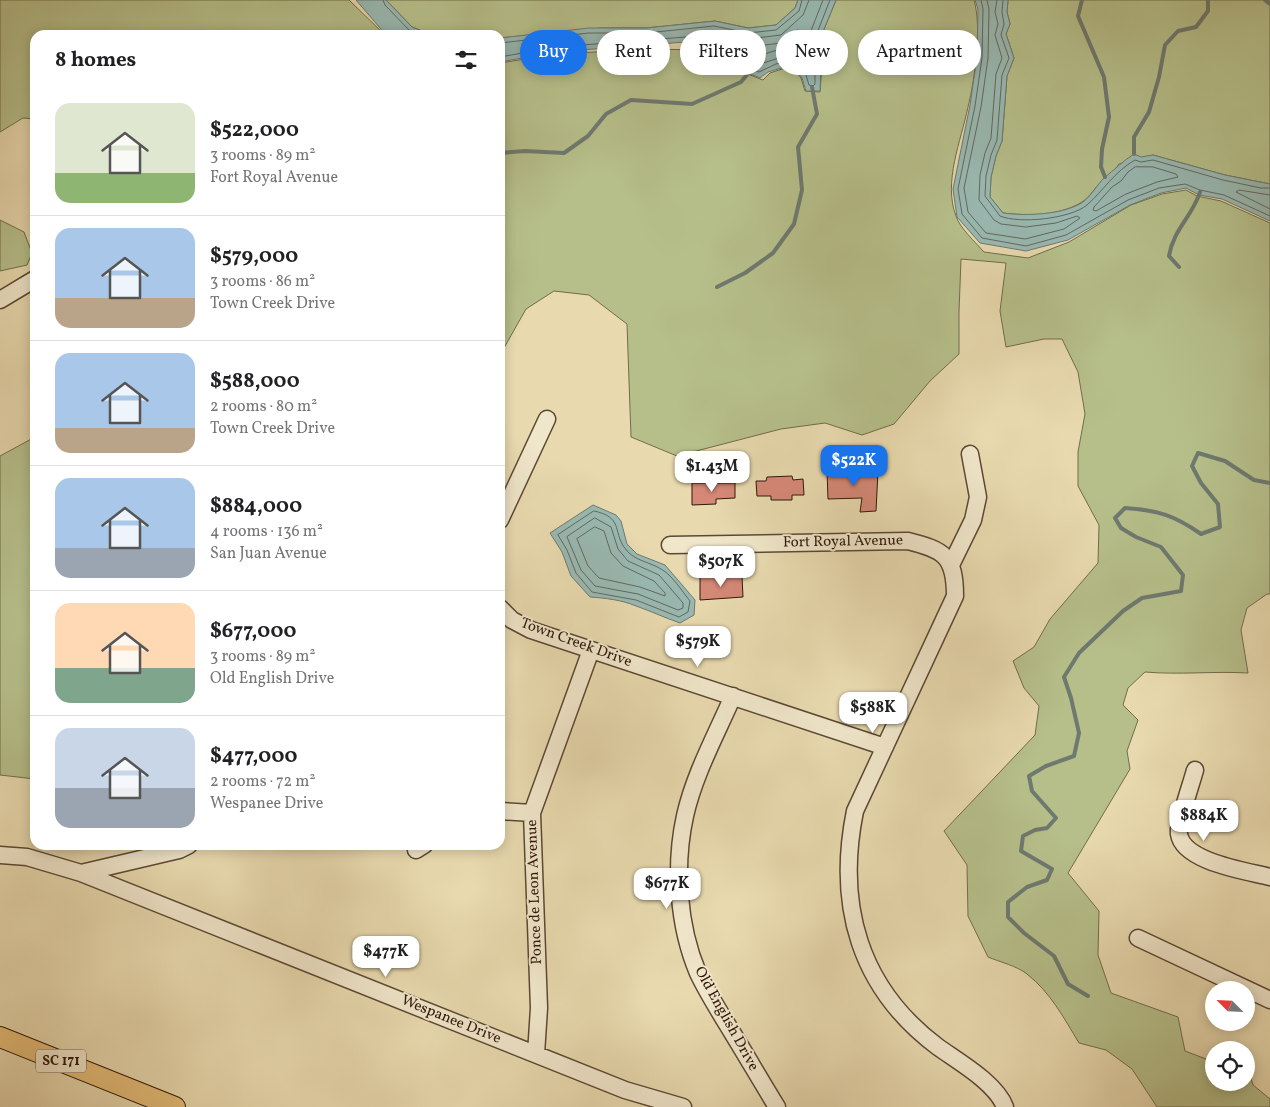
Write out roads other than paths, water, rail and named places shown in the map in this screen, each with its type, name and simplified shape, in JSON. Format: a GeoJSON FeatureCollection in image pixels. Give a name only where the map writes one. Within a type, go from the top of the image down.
{"type":"FeatureCollection","features":[{"type":"Feature","properties":{"kind":"main road","name":"SC 171"},"geometry":{"type":"LineString","coordinates":[[0,1037],[175,1107]]}},
{"type":"Feature","properties":{"kind":"street"},"geometry":{"type":"LineString","coordinates":[[0,300],[30,282]]}},
{"type":"Feature","properties":{"kind":"street"},"geometry":{"type":"LineString","coordinates":[[505,509],[547,419]]}},
{"type":"Feature","properties":{"kind":"street"},"geometry":{"type":"LineString","coordinates":[[970,454],[978,497],[973,520],[951,565],[955,582],[955,596],[855,811],[849,838],[850,903],[858,941],[876,978],[899,1010],[931,1041],[986,1082],[1002,1098],[1005,1107]]}},
{"type":"Feature","properties":{"kind":"street","name":"Fort Royal Avenue"},"geometry":{"type":"LineString","coordinates":[[670,545],[908,541],[930,546],[944,554],[951,565]]}},
{"type":"Feature","properties":{"kind":"street","name":"Town Creek Drive"},"geometry":{"type":"LineString","coordinates":[[505,613],[512,620],[531,630],[885,747]]}},
{"type":"Feature","properties":{"kind":"street","name":"Ponce de Leon Avenue"},"geometry":{"type":"LineString","coordinates":[[536,1054],[539,1008],[532,813],[591,650]]}},
{"type":"Feature","properties":{"kind":"street","name":"Old English Drive"},"geometry":{"type":"LineString","coordinates":[[732,696],[694,786],[685,816],[680,858],[681,897],[686,935],[698,973],[777,1107]]}},
{"type":"Feature","properties":{"kind":"street"},"geometry":{"type":"LineString","coordinates":[[1195,770],[1178,834],[1183,844],[1193,854],[1203,859],[1270,877]]}},
{"type":"Feature","properties":{"kind":"street"},"geometry":{"type":"LineString","coordinates":[[505,811],[532,813]]}},
{"type":"Feature","properties":{"kind":"street"},"geometry":{"type":"LineString","coordinates":[[81,873],[180,850]]}},
{"type":"Feature","properties":{"kind":"street","name":"Wespanee Drive"},"geometry":{"type":"LineString","coordinates":[[0,855],[27,857],[81,873],[625,1090],[683,1107]]}},
{"type":"Feature","properties":{"kind":"street"},"geometry":{"type":"LineString","coordinates":[[1138,938],[1270,1000]]}},
{"type":"Feature","properties":{"kind":"water"},"geometry":{"type":"Polygon","coordinates":[[[356,0],[386,0],[412,27],[420,30],[382,30],[356,0]]]}},
{"type":"Feature","properties":{"kind":"water"},"geometry":{"type":"Polygon","coordinates":[[[798,0],[836,0],[824,30],[776,30],[776,70],[766,74],[766,30],[680,30],[680,42],[670,43],[670,30],[597,30],[597,49],[587,50],[587,30],[571,30],[589,28],[646,28],[715,21],[748,28],[776,25],[795,8],[798,0]]]}},
{"type":"Feature","properties":{"kind":"water"},"geometry":{"type":"Polygon","coordinates":[[[975,0],[1008,0],[1007,12],[1010,24],[1006,34],[1014,58],[1007,76],[1002,141],[991,177],[990,197],[1003,213],[1044,214],[1066,210],[1075,206],[1086,200],[1104,178],[1134,154],[1141,157],[1153,155],[1225,175],[1270,184],[1270,221],[1222,199],[1199,195],[1186,188],[1161,193],[1130,205],[1068,240],[1026,251],[980,243],[957,217],[953,189],[974,75],[981,75],[981,30],[978,30],[978,9],[975,0]]]}},
{"type":"Feature","properties":{"kind":"water"},"geometry":{"type":"Polygon","coordinates":[[[520,36],[520,58],[505,61],[505,37],[520,36]]]}},
{"type":"Feature","properties":{"kind":"water"},"geometry":{"type":"Polygon","coordinates":[[[753,75],[764,75],[760,78],[753,75]]]}},
{"type":"Feature","properties":{"kind":"water"},"geometry":{"type":"Polygon","coordinates":[[[800,75],[821,75],[820,91],[806,91],[800,75]]]}},
{"type":"Feature","properties":{"kind":"water"},"geometry":{"type":"Polygon","coordinates":[[[593,505],[616,515],[621,521],[627,544],[637,554],[665,565],[695,600],[694,615],[680,623],[625,602],[590,597],[571,576],[562,552],[550,533],[593,505]]]}},
{"type":"Feature","properties":{"kind":"waterway"},"geometry":{"type":"LineString","coordinates":[[1082,0],[1078,16],[1104,77],[1109,117],[1102,149],[1101,167],[1105,177]]}},
{"type":"Feature","properties":{"kind":"waterway"},"geometry":{"type":"LineString","coordinates":[[1134,154],[1134,137],[1149,112],[1159,77],[1165,45],[1178,31],[1196,27],[1208,11],[1208,0]]}},
{"type":"Feature","properties":{"kind":"waterway"},"geometry":{"type":"LineString","coordinates":[[1265,0],[1270,4]]}},
{"type":"Feature","properties":{"kind":"waterway"},"geometry":{"type":"LineString","coordinates":[[505,153],[525,151],[564,153],[588,136],[606,114],[631,100],[692,104],[741,82],[747,75]]}},
{"type":"Feature","properties":{"kind":"waterway"},"geometry":{"type":"LineString","coordinates":[[717,287],[745,273],[773,253],[794,224],[802,190],[798,147],[817,114],[812,87]]}},
{"type":"Feature","properties":{"kind":"waterway"},"geometry":{"type":"LineString","coordinates":[[1179,267],[1169,256],[1171,247],[1178,231],[1197,201],[1200,192]]}},
{"type":"Feature","properties":{"kind":"waterway"},"geometry":{"type":"LineString","coordinates":[[1088,996],[1068,984],[1054,956],[1024,933],[1008,917],[1008,902],[1027,887],[1047,880],[1052,869],[1021,851],[1023,836],[1035,830],[1047,828],[1056,818],[1032,791],[1029,776],[1046,766],[1074,756],[1079,733],[1064,677],[1079,653],[1123,611],[1142,598],[1181,591],[1183,575],[1161,547],[1136,537],[1121,528],[1115,518],[1125,508],[1156,512],[1174,518],[1201,534],[1220,527],[1218,504],[1201,483],[1192,466],[1198,453],[1225,461],[1254,480],[1270,483]]}}]}
